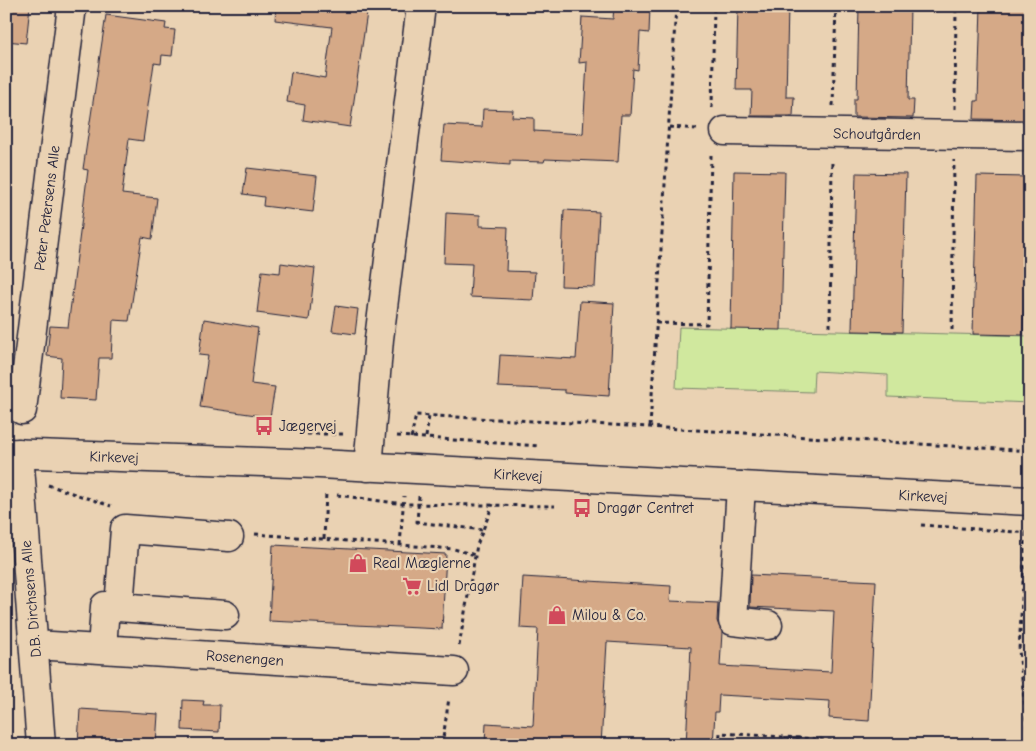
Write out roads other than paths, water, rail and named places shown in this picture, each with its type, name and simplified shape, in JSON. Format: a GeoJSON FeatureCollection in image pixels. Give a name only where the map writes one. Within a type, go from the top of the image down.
{"type":"FeatureCollection","features":[{"type":"Feature","properties":{"kind":"street","name":"Peter Petersens Alle"},"geometry":{"type":"LineString","coordinates":[[22,410],[72,6]]}},
{"type":"Feature","properties":{"kind":"street"},"geometry":{"type":"LineString","coordinates":[[368,467],[379,339],[421,6]]}},
{"type":"Feature","properties":{"kind":"street","name":"Schoutgården"},"geometry":{"type":"LineString","coordinates":[[716,131],[1030,136]]}},
{"type":"Feature","properties":{"kind":"street","name":"Kirkevej"},"geometry":{"type":"LineString","coordinates":[[16,461],[327,464],[1030,501]]}},
{"type":"Feature","properties":{"kind":"street","name":"D.B. Dirchsens Alle"},"geometry":{"type":"LineString","coordinates":[[16,461],[35,645],[41,745]]}},
{"type":"Feature","properties":{"kind":"street"},"geometry":{"type":"LineString","coordinates":[[741,486],[733,621],[768,625]]}},
{"type":"Feature","properties":{"kind":"street"},"geometry":{"type":"LineString","coordinates":[[119,607],[125,529],[229,537]]}},
{"type":"Feature","properties":{"kind":"street"},"geometry":{"type":"LineString","coordinates":[[102,649],[105,606],[225,615]]}},
{"type":"Feature","properties":{"kind":"street","name":"Rosenengen"},"geometry":{"type":"LineString","coordinates":[[35,645],[454,671]]}},
{"type":"Feature","properties":{"kind":"place","name":"Jægervej"},"geometry":{"type":"Point","coordinates":[264,426]}},
{"type":"Feature","properties":{"kind":"place","name":"Dragør Centret"},"geometry":{"type":"Point","coordinates":[582,508]}},
{"type":"Feature","properties":{"kind":"place","name":"Real Mæglerne"},"geometry":{"type":"Point","coordinates":[358,563]}},
{"type":"Feature","properties":{"kind":"place","name":"Lidl Dragør"},"geometry":{"type":"Point","coordinates":[412,586]}},
{"type":"Feature","properties":{"kind":"place","name":"Milou & Co."},"geometry":{"type":"Point","coordinates":[557,615]}}]}
